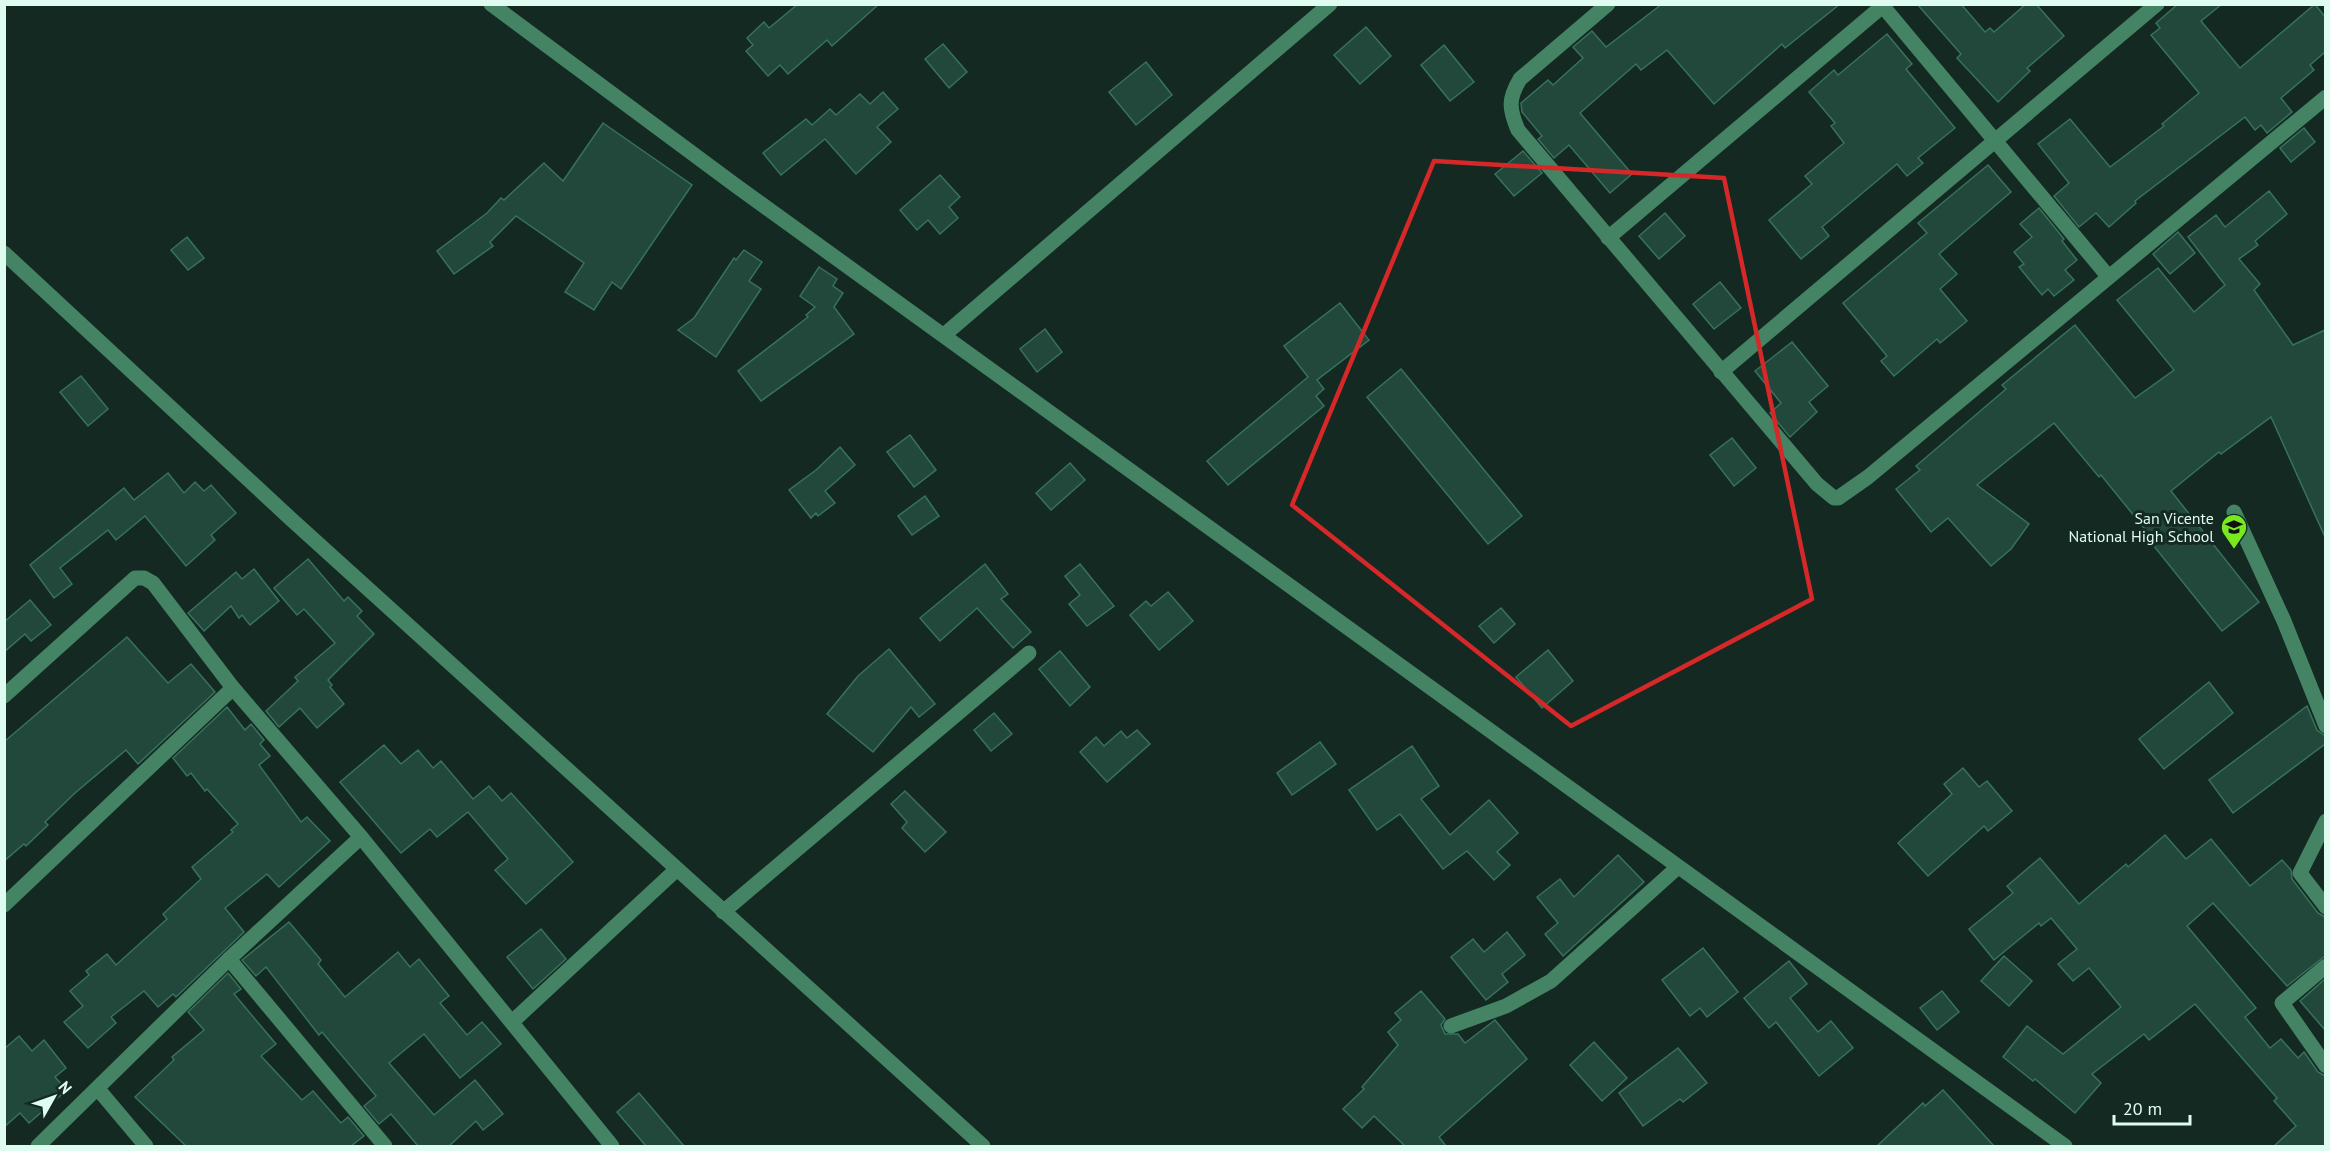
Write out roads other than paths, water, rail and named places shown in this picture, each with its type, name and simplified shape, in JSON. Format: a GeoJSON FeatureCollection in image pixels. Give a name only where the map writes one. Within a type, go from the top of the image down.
{"type":"FeatureCollection","features":[{"type":"Feature","properties":{"kind":"street"},"geometry":{"type":"LineString","coordinates":[[491,4],[944,335],[2065,1146]]}},
{"type":"Feature","properties":{"kind":"street"},"geometry":{"type":"LineString","coordinates":[[944,335],[1329,4]]}},
{"type":"Feature","properties":{"kind":"street"},"geometry":{"type":"LineString","coordinates":[[1608,4],[1520,80],[1511,95],[1510,110],[1518,130],[1817,484],[1834,498],[1838,498],[2325,97]]}},
{"type":"Feature","properties":{"kind":"street"},"geometry":{"type":"LineString","coordinates":[[1722,372],[2157,4]]}},
{"type":"Feature","properties":{"kind":"street"},"geometry":{"type":"LineString","coordinates":[[1608,238],[1883,5],[2107,275]]}},
{"type":"Feature","properties":{"kind":"street"},"geometry":{"type":"LineString","coordinates":[[4,253],[292,520],[983,1146]]}},
{"type":"Feature","properties":{"kind":"street"},"geometry":{"type":"LineString","coordinates":[[2234,512],[2284,621],[2325,726]]}},
{"type":"Feature","properties":{"kind":"street"},"geometry":{"type":"LineString","coordinates":[[4,696],[135,578],[144,578],[153,583],[233,688],[361,837],[612,1146]]}},
{"type":"Feature","properties":{"kind":"street"},"geometry":{"type":"LineString","coordinates":[[723,912],[1029,653]]}},
{"type":"Feature","properties":{"kind":"street"},"geometry":{"type":"LineString","coordinates":[[4,905],[233,688]]}},
{"type":"Feature","properties":{"kind":"street"},"geometry":{"type":"LineString","coordinates":[[2325,821],[2300,873],[2325,907]]}},
{"type":"Feature","properties":{"kind":"street"},"geometry":{"type":"LineString","coordinates":[[38,1146],[229,959],[361,837]]}},
{"type":"Feature","properties":{"kind":"street"},"geometry":{"type":"LineString","coordinates":[[1451,1026],[1506,1006],[1551,981],[1678,867]]}},
{"type":"Feature","properties":{"kind":"street"},"geometry":{"type":"LineString","coordinates":[[512,1022],[676,870]]}},
{"type":"Feature","properties":{"kind":"street"},"geometry":{"type":"LineString","coordinates":[[229,959],[385,1146]]}},
{"type":"Feature","properties":{"kind":"street"},"geometry":{"type":"LineString","coordinates":[[2325,966],[2282,1003],[2325,1066]]}},
{"type":"Feature","properties":{"kind":"street"},"geometry":{"type":"LineString","coordinates":[[98,1089],[146,1146]]}},
{"type":"Feature","properties":{"kind":"place","name":"San Vicente National High School"},"geometry":{"type":"Point","coordinates":[2234,550]}}]}
